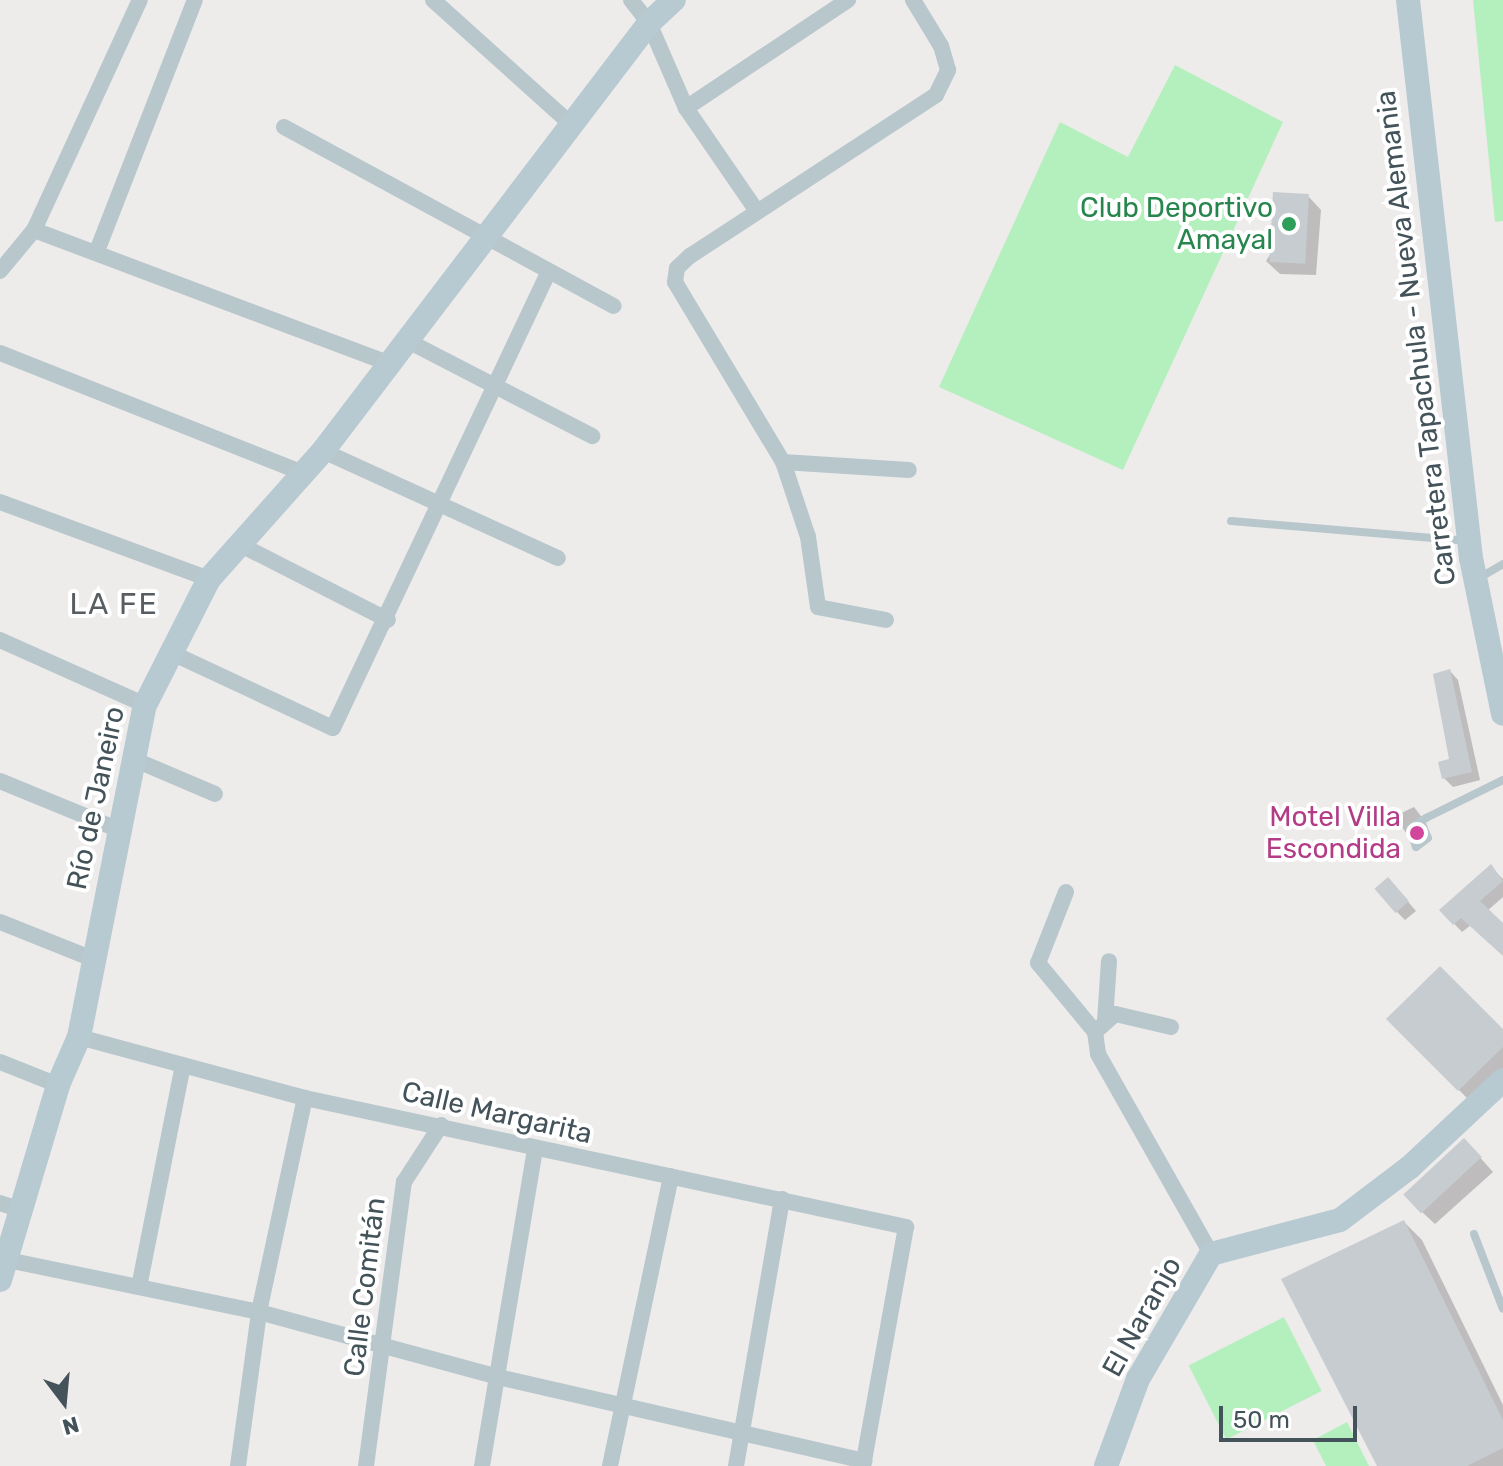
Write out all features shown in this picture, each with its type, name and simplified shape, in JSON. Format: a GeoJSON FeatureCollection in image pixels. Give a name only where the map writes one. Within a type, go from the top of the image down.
{"type":"FeatureCollection","features":[{"type":"Feature","properties":{"kind":"street"},"geometry":{"type":"LineString","coordinates":[[0,271],[34,230],[140,0]]}},
{"type":"Feature","properties":{"kind":"street"},"geometry":{"type":"LineString","coordinates":[[97,251],[195,0]]}},
{"type":"Feature","properties":{"kind":"street"},"geometry":{"type":"LineString","coordinates":[[433,0],[574,127]]}},
{"type":"Feature","properties":{"kind":"street"},"geometry":{"type":"LineString","coordinates":[[631,0],[649,23],[686,108],[756,210]]}},
{"type":"Feature","properties":{"kind":"street","name":"Río de Janeiro"},"geometry":{"type":"LineString","coordinates":[[1,1269],[9,1206],[79,1037],[117,829],[145,705],[174,654],[209,579],[301,472],[323,451],[386,362],[574,127],[649,23],[674,0]]}},
{"type":"Feature","properties":{"kind":"street"},"geometry":{"type":"LineString","coordinates":[[686,108],[848,0]]}},
{"type":"Feature","properties":{"kind":"street"},"geometry":{"type":"LineString","coordinates":[[886,620],[818,607],[808,537],[783,462],[675,282],[677,268],[690,256],[936,95],[948,70],[941,46],[913,0]]}},
{"type":"Feature","properties":{"kind":"street","name":"Carretera Tapachula - Nueva Alemania"},"geometry":{"type":"LineString","coordinates":[[1408,0],[1468,541],[1503,714]]}},
{"type":"Feature","properties":{"kind":"street"},"geometry":{"type":"LineString","coordinates":[[284,127],[613,306]]}},
{"type":"Feature","properties":{"kind":"street"},"geometry":{"type":"LineString","coordinates":[[34,230],[97,251],[386,362]]}},
{"type":"Feature","properties":{"kind":"street"},"geometry":{"type":"LineString","coordinates":[[174,654],[333,728],[388,620],[549,271]]}},
{"type":"Feature","properties":{"kind":"street"},"geometry":{"type":"LineString","coordinates":[[404,339],[592,436]]}},
{"type":"Feature","properties":{"kind":"street"},"geometry":{"type":"LineString","coordinates":[[0,353],[301,472]]}},
{"type":"Feature","properties":{"kind":"street"},"geometry":{"type":"LineString","coordinates":[[323,451],[558,558]]}},
{"type":"Feature","properties":{"kind":"street"},"geometry":{"type":"LineString","coordinates":[[783,462],[909,470]]}},
{"type":"Feature","properties":{"kind":"street"},"geometry":{"type":"LineString","coordinates":[[0,502],[209,579]]}},
{"type":"Feature","properties":{"kind":"street"},"geometry":{"type":"LineString","coordinates":[[239,544],[388,620]]}},
{"type":"Feature","properties":{"kind":"street"},"geometry":{"type":"LineString","coordinates":[[0,640],[145,705]]}},
{"type":"Feature","properties":{"kind":"street"},"geometry":{"type":"LineString","coordinates":[[133,759],[215,794]]}},
{"type":"Feature","properties":{"kind":"street"},"geometry":{"type":"LineString","coordinates":[[0,781],[117,829]]}},
{"type":"Feature","properties":{"kind":"street"},"geometry":{"type":"LineString","coordinates":[[1066,892],[1038,963],[1100,1026]]}},
{"type":"Feature","properties":{"kind":"street"},"geometry":{"type":"LineString","coordinates":[[0,922],[93,959]]}},
{"type":"Feature","properties":{"kind":"street"},"geometry":{"type":"LineString","coordinates":[[1109,961],[1098,1054],[1211,1254]]}},
{"type":"Feature","properties":{"kind":"street"},"geometry":{"type":"LineString","coordinates":[[1100,1026],[1127,1014],[1171,1027]]}},
{"type":"Feature","properties":{"kind":"street","name":"Calle Margarita"},"geometry":{"type":"LineString","coordinates":[[79,1037],[305,1098],[441,1125],[535,1150],[906,1227],[864,1463]]}},
{"type":"Feature","properties":{"kind":"street"},"geometry":{"type":"LineString","coordinates":[[0,1062],[58,1085]]}},
{"type":"Feature","properties":{"kind":"street"},"geometry":{"type":"LineString","coordinates":[[139,1287],[183,1065]]}},
{"type":"Feature","properties":{"kind":"street","name":"El Naranjo"},"geometry":{"type":"LineString","coordinates":[[1106,1466],[1138,1379],[1211,1254],[1340,1220],[1410,1167],[1503,1080]]}},
{"type":"Feature","properties":{"kind":"street"},"geometry":{"type":"LineString","coordinates":[[238,1466],[259,1312],[305,1098]]}},
{"type":"Feature","properties":{"kind":"street","name":"Calle Comitán"},"geometry":{"type":"LineString","coordinates":[[366,1466],[404,1182],[441,1125]]}},
{"type":"Feature","properties":{"kind":"street"},"geometry":{"type":"LineString","coordinates":[[482,1466],[535,1150]]}},
{"type":"Feature","properties":{"kind":"street"},"geometry":{"type":"LineString","coordinates":[[610,1466],[671,1176]]}},
{"type":"Feature","properties":{"kind":"street"},"geometry":{"type":"LineString","coordinates":[[736,1466],[782,1199]]}},
{"type":"Feature","properties":{"kind":"street"},"geometry":{"type":"LineString","coordinates":[[1,1269],[139,1287],[259,1312],[384,1349],[864,1463]]}},
{"type":"Feature","properties":{"kind":"lane"},"geometry":{"type":"LineString","coordinates":[[1231,521],[1468,541]]}},
{"type":"Feature","properties":{"kind":"lane"},"geometry":{"type":"LineString","coordinates":[[1474,581],[1503,564]]}},
{"type":"Feature","properties":{"kind":"lane"},"geometry":{"type":"LineString","coordinates":[[1421,821],[1503,780]]}},
{"type":"Feature","properties":{"kind":"lane"},"geometry":{"type":"LineString","coordinates":[[1474,1234],[1503,1309]]}},
{"type":"Feature","properties":{"kind":"green space"},"geometry":{"type":"Polygon","coordinates":[[[1473,0],[1503,0],[1503,221],[1495,222],[1473,0]]]}},
{"type":"Feature","properties":{"kind":"green space"},"geometry":{"type":"Polygon","coordinates":[[[1175,65],[1283,122],[1123,470],[939,387],[1060,122],[1128,157],[1175,65]]]}},
{"type":"Feature","properties":{"kind":"green space"},"geometry":{"type":"Polygon","coordinates":[[[1284,1317],[1322,1391],[1226,1440],[1189,1366],[1284,1317]]]}},
{"type":"Feature","properties":{"kind":"green space"},"geometry":{"type":"Polygon","coordinates":[[[1347,1422],[1369,1466],[1326,1466],[1313,1440],[1347,1422]]]}},
{"type":"Feature","properties":{"kind":"building"},"geometry":{"type":"Polygon","coordinates":[[[1273,192],[1309,194],[1305,264],[1269,262],[1273,192]]]}},
{"type":"Feature","properties":{"kind":"building"},"geometry":{"type":"Polygon","coordinates":[[[1450,669],[1472,772],[1442,779],[1438,762],[1449,759],[1433,674],[1450,669]]]}},
{"type":"Feature","properties":{"kind":"building"},"geometry":{"type":"Polygon","coordinates":[[[1491,864],[1503,881],[1480,901],[1503,923],[1503,956],[1461,918],[1453,925],[1439,910],[1491,864]]]}},
{"type":"Feature","properties":{"kind":"building"},"geometry":{"type":"Polygon","coordinates":[[[1388,877],[1409,901],[1395,913],[1374,889],[1388,877]]]}},
{"type":"Feature","properties":{"kind":"building"},"geometry":{"type":"Polygon","coordinates":[[[1440,966],[1503,1029],[1503,1047],[1458,1091],[1386,1019],[1440,966]]]}},
{"type":"Feature","properties":{"kind":"building"},"geometry":{"type":"Polygon","coordinates":[[[1464,1138],[1482,1157],[1421,1214],[1403,1195],[1464,1138]]]}},
{"type":"Feature","properties":{"kind":"building"},"geometry":{"type":"Polygon","coordinates":[[[1404,1220],[1503,1420],[1503,1448],[1467,1466],[1377,1466],[1281,1279],[1404,1220]]]}},
{"type":"Feature","properties":{"kind":"place","name":"Club Deportivo Amayal"},"geometry":{"type":"Point","coordinates":[1289,224]}},
{"type":"Feature","properties":{"kind":"place","name":"Motel Villa Escondida"},"geometry":{"type":"Point","coordinates":[1417,833]}},
{"type":"Feature","properties":{"kind":"district","name":"LA FE"},"geometry":{"type":"Point","coordinates":[114,604]}}]}
